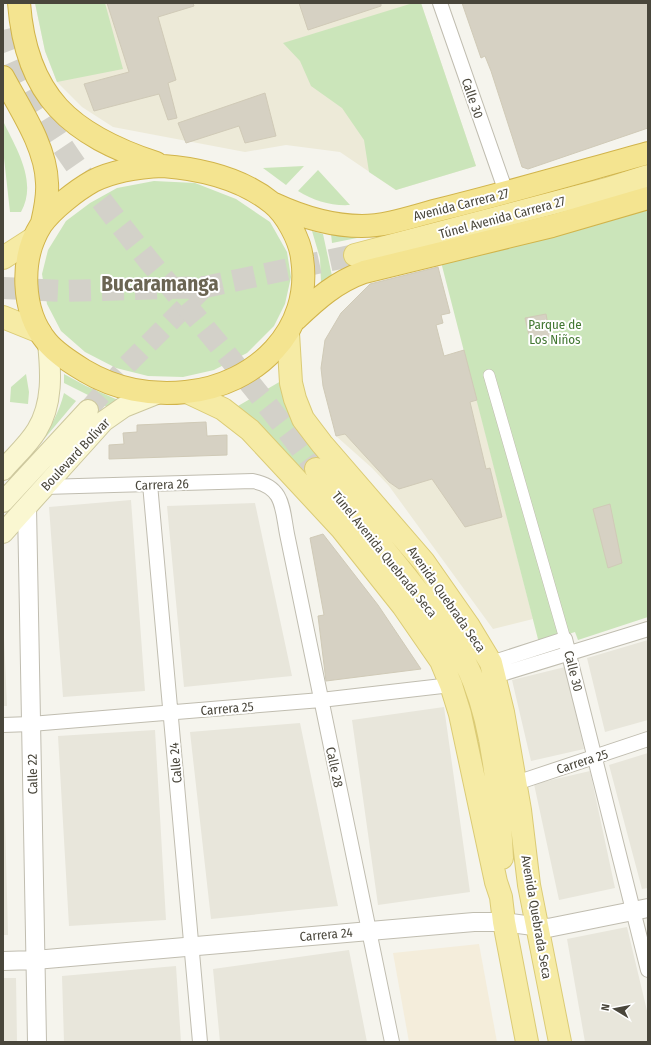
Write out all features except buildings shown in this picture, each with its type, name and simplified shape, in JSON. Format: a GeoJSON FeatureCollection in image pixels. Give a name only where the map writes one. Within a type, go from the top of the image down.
{"type":"FeatureCollection","features":[{"type":"Feature","properties":{"kind":"highway"},"geometry":{"type":"LineString","coordinates":[[19,3],[20,23],[26,48],[36,75],[47,95],[61,112],[92,136],[110,146],[163,166]]}},
{"type":"Feature","properties":{"kind":"highway"},"geometry":{"type":"LineString","coordinates":[[3,77],[33,134],[45,168],[47,182],[38,231],[28,255],[27,290],[32,312],[44,338],[74,363],[100,380],[133,390],[159,393],[187,392],[215,386],[249,370],[266,358],[292,326],[328,290],[348,278],[364,272],[552,226],[648,198]]}},
{"type":"Feature","properties":{"kind":"highway","name":"Avenida Carrera 27"},"geometry":{"type":"LineString","coordinates":[[273,204],[295,214],[318,220],[345,225],[364,226],[394,221],[648,153]]}},
{"type":"Feature","properties":{"kind":"highway"},"geometry":{"type":"LineString","coordinates":[[38,231],[77,191],[95,180],[117,172],[138,168],[163,166],[186,168],[217,175],[246,186],[273,204],[293,230],[301,250],[305,273],[303,297],[292,326]]}},
{"type":"Feature","properties":{"kind":"main road","name":"Túnel Avenida Carrera 27"},"geometry":{"type":"LineString","coordinates":[[355,255],[607,189],[648,176]]}},
{"type":"Feature","properties":{"kind":"main road"},"geometry":{"type":"LineString","coordinates":[[3,258],[38,231]]}},
{"type":"Feature","properties":{"kind":"main road"},"geometry":{"type":"LineString","coordinates":[[3,317],[44,338],[50,366],[49,398],[43,419],[31,439],[3,470]]}},
{"type":"Feature","properties":{"kind":"main road","name":"Avenida Quebrada Seca"},"geometry":{"type":"LineString","coordinates":[[292,326],[291,383],[295,399],[303,419],[327,450],[424,562],[468,625],[493,670],[500,692],[516,783],[529,885],[560,1042]]}},
{"type":"Feature","properties":{"kind":"main road"},"geometry":{"type":"LineString","coordinates":[[187,392],[223,409],[250,430],[341,528],[403,606],[441,661],[451,685],[466,740],[496,882],[501,897],[504,922],[527,1042]]}},
{"type":"Feature","properties":{"kind":"main road","name":"Boulevard Bolívar"},"geometry":{"type":"LineString","coordinates":[[3,533],[111,415],[135,402],[159,393]]}},
{"type":"Feature","properties":{"kind":"main road"},"geometry":{"type":"LineString","coordinates":[[3,502],[88,410]]}},
{"type":"Feature","properties":{"kind":"main road","name":"Túnel Avenida Quebrada Seca"},"geometry":{"type":"LineString","coordinates":[[316,469],[397,564],[432,611],[455,646],[474,682],[483,713],[497,789],[502,856],[501,897]]}},
{"type":"Feature","properties":{"kind":"street","name":"Calle 30"},"geometry":{"type":"LineString","coordinates":[[440,3],[506,192]]}},
{"type":"Feature","properties":{"kind":"street","name":"Calle 30"},"geometry":{"type":"LineString","coordinates":[[489,375],[567,646],[595,756],[641,909],[648,970]]}},
{"type":"Feature","properties":{"kind":"street","name":"Carrera 26"},"geometry":{"type":"LineString","coordinates":[[44,487],[253,481],[270,486],[277,493]]}},
{"type":"Feature","properties":{"kind":"street","name":"Calle 24"},"geometry":{"type":"LineString","coordinates":[[150,484],[200,1042]]}},
{"type":"Feature","properties":{"kind":"street","name":"Calle 28"},"geometry":{"type":"LineString","coordinates":[[277,493],[281,503],[392,1042]]}},
{"type":"Feature","properties":{"kind":"street","name":"Calle 22"},"geometry":{"type":"LineString","coordinates":[[26,507],[37,1042]]}},
{"type":"Feature","properties":{"kind":"street"},"geometry":{"type":"LineString","coordinates":[[493,670],[567,646],[648,628]]}},
{"type":"Feature","properties":{"kind":"street","name":"Carrera 25"},"geometry":{"type":"LineString","coordinates":[[3,725],[321,700],[451,685]]}},
{"type":"Feature","properties":{"kind":"street","name":"Carrera 25"},"geometry":{"type":"LineString","coordinates":[[516,783],[648,739]]}},
{"type":"Feature","properties":{"kind":"street","name":"Carrera 24"},"geometry":{"type":"LineString","coordinates":[[3,961],[35,960],[474,922],[504,922],[537,928],[556,927],[641,909]]}},
{"type":"Feature","properties":{"kind":"shaded area"},"geometry":{"type":"Polygon","coordinates":[[[35,3],[421,3],[476,166],[396,190],[340,152],[286,145],[245,152],[113,127],[82,107],[57,82],[45,51],[35,3]]]}},
{"type":"Feature","properties":{"kind":"shaded area"},"geometry":{"type":"Polygon","coordinates":[[[477,400],[533,619],[493,629],[389,486],[372,468],[336,436],[477,400]]]}},
{"type":"Feature","properties":{"kind":"shaded area"},"geometry":{"type":"Polygon","coordinates":[[[131,500],[145,691],[63,697],[49,507],[131,500]]]}},
{"type":"Feature","properties":{"kind":"shaded area"},"geometry":{"type":"Polygon","coordinates":[[[255,503],[292,676],[184,687],[167,506],[255,503]]]}},
{"type":"Feature","properties":{"kind":"shaded area"},"geometry":{"type":"Polygon","coordinates":[[[3,614],[7,706],[3,706],[3,614]]]}},
{"type":"Feature","properties":{"kind":"shaded area"},"geometry":{"type":"Polygon","coordinates":[[[648,640],[648,720],[605,732],[587,658],[648,640]]]}},
{"type":"Feature","properties":{"kind":"shaded area"},"geometry":{"type":"Polygon","coordinates":[[[565,667],[584,749],[531,761],[512,680],[565,667]]]}},
{"type":"Feature","properties":{"kind":"shaded area"},"geometry":{"type":"Polygon","coordinates":[[[444,707],[470,892],[378,905],[352,720],[444,707]]]}},
{"type":"Feature","properties":{"kind":"shaded area"},"geometry":{"type":"Polygon","coordinates":[[[300,723],[338,906],[211,919],[190,732],[300,723]]]}},
{"type":"Feature","properties":{"kind":"shaded area"},"geometry":{"type":"Polygon","coordinates":[[[155,730],[166,920],[69,926],[58,736],[155,730]]]}},
{"type":"Feature","properties":{"kind":"shaded area"},"geometry":{"type":"Polygon","coordinates":[[[3,742],[8,935],[3,935],[3,742]]]}},
{"type":"Feature","properties":{"kind":"shaded area"},"geometry":{"type":"Polygon","coordinates":[[[648,753],[648,888],[642,889],[609,765],[648,753]]]}},
{"type":"Feature","properties":{"kind":"shaded area"},"geometry":{"type":"Polygon","coordinates":[[[590,771],[615,888],[559,900],[534,784],[590,771]]]}},
{"type":"Feature","properties":{"kind":"shaded area"},"geometry":{"type":"Polygon","coordinates":[[[627,927],[648,1015],[648,1042],[585,1042],[567,939],[627,927]]]}},
{"type":"Feature","properties":{"kind":"shaded area"},"geometry":{"type":"Polygon","coordinates":[[[479,944],[497,1042],[409,1042],[393,953],[479,944]]]}},
{"type":"Feature","properties":{"kind":"shaded area"},"geometry":{"type":"Polygon","coordinates":[[[349,950],[367,1042],[220,1042],[213,969],[349,950]]]}},
{"type":"Feature","properties":{"kind":"shaded area"},"geometry":{"type":"Polygon","coordinates":[[[176,966],[181,1042],[64,1042],[62,976],[176,966]]]}},
{"type":"Feature","properties":{"kind":"shaded area"},"geometry":{"type":"Polygon","coordinates":[[[3,978],[16,978],[17,1042],[3,1042],[3,978]]]}},
{"type":"Feature","properties":{"kind":"green space"},"geometry":{"type":"Polygon","coordinates":[[[35,3],[105,3],[123,69],[57,82],[45,51],[35,3]]]}},
{"type":"Feature","properties":{"kind":"green space"},"geometry":{"type":"Polygon","coordinates":[[[413,3],[421,3],[476,166],[396,190],[369,172],[364,140],[342,108],[311,86],[300,61],[283,43],[413,3]]]}},
{"type":"Feature","properties":{"kind":"green space"},"geometry":{"type":"Polygon","coordinates":[[[3,121],[19,154],[26,177],[26,201],[21,212],[10,212],[3,149],[3,121]]]}},
{"type":"Feature","properties":{"kind":"green space"},"geometry":{"type":"Polygon","coordinates":[[[304,166],[286,185],[263,168],[304,166]]]}},
{"type":"Feature","properties":{"kind":"green space"},"geometry":{"type":"Polygon","coordinates":[[[318,170],[350,205],[336,205],[323,202],[310,198],[298,191],[318,170]]]}},
{"type":"Feature","properties":{"kind":"green space"},"geometry":{"type":"Polygon","coordinates":[[[154,181],[195,183],[236,199],[270,222],[287,252],[291,277],[285,304],[274,326],[247,353],[214,370],[183,377],[148,376],[116,368],[85,352],[61,331],[47,304],[42,274],[48,250],[66,221],[90,203],[117,188],[154,181]]]}},
{"type":"Feature","properties":{"kind":"green space","name":"Parque de Los Niños"},"geometry":{"type":"Polygon","coordinates":[[[648,208],[648,617],[578,640],[575,632],[539,643],[441,262],[648,208]]]}},
{"type":"Feature","properties":{"kind":"green space"},"geometry":{"type":"Polygon","coordinates":[[[312,231],[323,234],[332,276],[321,283],[320,258],[312,231]]]}},
{"type":"Feature","properties":{"kind":"green space"},"geometry":{"type":"Polygon","coordinates":[[[331,234],[372,235],[332,243],[331,234]]]}},
{"type":"Feature","properties":{"kind":"green space"},"geometry":{"type":"Polygon","coordinates":[[[26,374],[29,392],[28,404],[10,402],[11,387],[26,374]]]}},
{"type":"Feature","properties":{"kind":"green space"},"geometry":{"type":"Polygon","coordinates":[[[64,374],[86,386],[118,400],[108,408],[92,397],[64,383],[64,374]]]}},
{"type":"Feature","properties":{"kind":"green space"},"geometry":{"type":"Polygon","coordinates":[[[281,381],[321,456],[301,474],[257,423],[238,406],[281,381]]]}},
{"type":"Feature","properties":{"kind":"green space"},"geometry":{"type":"Polygon","coordinates":[[[64,393],[76,401],[39,445],[54,420],[64,393]]]}},
{"type":"Feature","properties":{"kind":"tunnel"},"geometry":{"type":"LineString","coordinates":[[3,30],[15,65],[26,87],[57,138],[82,174],[135,244],[255,389],[316,469]]}},
{"type":"Feature","properties":{"kind":"tunnel"},"geometry":{"type":"LineString","coordinates":[[3,288],[63,291],[205,287],[355,255]]}},
{"type":"Feature","properties":{"kind":"tunnel"},"geometry":{"type":"LineString","coordinates":[[88,410],[127,365],[205,287]]}},
{"type":"Feature","properties":{"kind":"district","name":"Bucaramanga"},"geometry":{"type":"Point","coordinates":[160,284]}}]}
